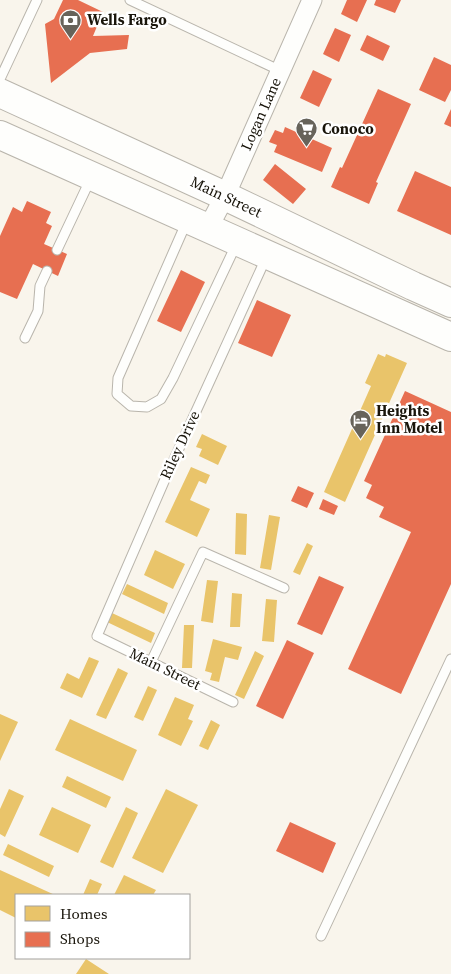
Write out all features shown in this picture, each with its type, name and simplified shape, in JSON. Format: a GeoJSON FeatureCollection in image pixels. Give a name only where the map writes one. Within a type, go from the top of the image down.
{"type":"FeatureCollection","features":[{"type":"Feature","properties":{"kind":"main road","name":"Main Street"},"geometry":{"type":"LineString","coordinates":[[0,93],[451,303]]}},
{"type":"Feature","properties":{"kind":"main road"},"geometry":{"type":"LineString","coordinates":[[0,135],[451,337]]}},
{"type":"Feature","properties":{"kind":"street","name":"Logan Lane"},"geometry":{"type":"LineString","coordinates":[[198,223],[224,196],[312,0]]}},
{"type":"Feature","properties":{"kind":"lane"},"geometry":{"type":"LineString","coordinates":[[0,79],[36,0]]}},
{"type":"Feature","properties":{"kind":"lane"},"geometry":{"type":"LineString","coordinates":[[130,0],[281,70]]}},
{"type":"Feature","properties":{"kind":"lane"},"geometry":{"type":"LineString","coordinates":[[57,250],[92,176]]}},
{"type":"Feature","properties":{"kind":"lane"},"geometry":{"type":"LineString","coordinates":[[198,223],[118,378],[117,394],[131,406],[148,407],[161,399],[173,378],[238,241]]}},
{"type":"Feature","properties":{"kind":"lane","name":"Riley Drive"},"geometry":{"type":"LineString","coordinates":[[97,636],[166,477],[267,255]]}},
{"type":"Feature","properties":{"kind":"lane"},"geometry":{"type":"LineString","coordinates":[[25,338],[38,311],[40,286],[47,271]]}},
{"type":"Feature","properties":{"kind":"lane"},"geometry":{"type":"LineString","coordinates":[[151,662],[203,552],[284,588]]}},
{"type":"Feature","properties":{"kind":"lane","name":"Main Street"},"geometry":{"type":"LineString","coordinates":[[97,636],[233,702]]}},
{"type":"Feature","properties":{"kind":"lane"},"geometry":{"type":"LineString","coordinates":[[321,936],[451,659]]}},
{"type":"Feature","properties":{"kind":"building: Homes","name":"Heights Inn Motel"},"geometry":{"type":"Polygon","coordinates":[[[378,354],[385,357],[386,354],[407,363],[345,502],[324,492],[371,386],[365,383],[378,354]]]}},
{"type":"Feature","properties":{"kind":"building: Homes"},"geometry":{"type":"Polygon","coordinates":[[[202,434],[227,446],[218,465],[199,456],[202,449],[196,447],[202,434]]]}},
{"type":"Feature","properties":{"kind":"building: Homes"},"geometry":{"type":"Polygon","coordinates":[[[191,467],[210,475],[206,484],[199,481],[190,500],[210,509],[197,537],[165,522],[191,467]]]}},
{"type":"Feature","properties":{"kind":"building: Homes"},"geometry":{"type":"Polygon","coordinates":[[[236,513],[247,514],[246,555],[235,554],[236,513]]]}},
{"type":"Feature","properties":{"kind":"building: Homes"},"geometry":{"type":"Polygon","coordinates":[[[269,515],[280,517],[271,570],[260,568],[269,515]]]}},
{"type":"Feature","properties":{"kind":"building: Homes"},"geometry":{"type":"Polygon","coordinates":[[[307,543],[313,546],[300,575],[293,572],[307,543]]]}},
{"type":"Feature","properties":{"kind":"building: Homes"},"geometry":{"type":"Polygon","coordinates":[[[155,550],[185,564],[173,589],[144,575],[155,550]]]}},
{"type":"Feature","properties":{"kind":"building: Homes"},"geometry":{"type":"Polygon","coordinates":[[[207,580],[218,581],[213,623],[201,621],[207,580]]]}},
{"type":"Feature","properties":{"kind":"building: Homes"},"geometry":{"type":"Polygon","coordinates":[[[127,584],[168,603],[164,614],[122,594],[127,584]]]}},
{"type":"Feature","properties":{"kind":"building: Homes"},"geometry":{"type":"Polygon","coordinates":[[[232,593],[242,594],[240,627],[230,627],[232,593]]]}},
{"type":"Feature","properties":{"kind":"building: Homes"},"geometry":{"type":"Polygon","coordinates":[[[266,599],[277,600],[274,642],[262,641],[266,599]]]}},
{"type":"Feature","properties":{"kind":"building: Homes"},"geometry":{"type":"Polygon","coordinates":[[[112,613],[155,633],[151,643],[107,622],[112,613]]]}},
{"type":"Feature","properties":{"kind":"building: Homes"},"geometry":{"type":"Polygon","coordinates":[[[184,625],[194,625],[192,668],[182,668],[184,625]]]}},
{"type":"Feature","properties":{"kind":"building: Homes"},"geometry":{"type":"Polygon","coordinates":[[[213,639],[242,647],[238,660],[225,657],[219,682],[210,680],[212,673],[205,671],[213,639]]]}},
{"type":"Feature","properties":{"kind":"building: Homes"},"geometry":{"type":"Polygon","coordinates":[[[255,651],[264,656],[244,699],[235,695],[255,651]]]}},
{"type":"Feature","properties":{"kind":"building: Homes"},"geometry":{"type":"Polygon","coordinates":[[[89,657],[99,661],[82,698],[60,688],[67,673],[79,679],[89,657]]]}},
{"type":"Feature","properties":{"kind":"building: Homes"},"geometry":{"type":"Polygon","coordinates":[[[118,668],[128,673],[106,719],[96,715],[118,668]]]}},
{"type":"Feature","properties":{"kind":"building: Homes"},"geometry":{"type":"Polygon","coordinates":[[[148,686],[157,690],[143,721],[134,717],[148,686]]]}},
{"type":"Feature","properties":{"kind":"building: Homes"},"geometry":{"type":"Polygon","coordinates":[[[175,697],[194,705],[188,719],[193,721],[181,746],[158,735],[175,697]]]}},
{"type":"Feature","properties":{"kind":"building: Homes"},"geometry":{"type":"Polygon","coordinates":[[[0,714],[18,722],[0,761],[0,714]]]}},
{"type":"Feature","properties":{"kind":"building: Homes"},"geometry":{"type":"Polygon","coordinates":[[[70,719],[137,750],[123,781],[55,750],[70,719]]]}},
{"type":"Feature","properties":{"kind":"building: Homes"},"geometry":{"type":"Polygon","coordinates":[[[211,720],[220,725],[208,750],[199,746],[211,720]]]}},
{"type":"Feature","properties":{"kind":"building: Homes"},"geometry":{"type":"Polygon","coordinates":[[[67,776],[111,797],[106,808],[62,787],[67,776]]]}},
{"type":"Feature","properties":{"kind":"building: Homes"},"geometry":{"type":"Polygon","coordinates":[[[9,789],[24,796],[5,837],[0,834],[0,809],[9,789]]]}},
{"type":"Feature","properties":{"kind":"building: Homes"},"geometry":{"type":"Polygon","coordinates":[[[166,789],[198,805],[163,873],[132,858],[166,789]]]}},
{"type":"Feature","properties":{"kind":"building: Homes"},"geometry":{"type":"Polygon","coordinates":[[[52,807],[91,825],[78,853],[39,835],[52,807]]]}},
{"type":"Feature","properties":{"kind":"building: Homes"},"geometry":{"type":"Polygon","coordinates":[[[126,807],[138,813],[113,868],[100,862],[126,807]]]}},
{"type":"Feature","properties":{"kind":"building: Homes"},"geometry":{"type":"Polygon","coordinates":[[[8,844],[54,866],[49,877],[3,855],[8,844]]]}},
{"type":"Feature","properties":{"kind":"building: Homes"},"geometry":{"type":"Polygon","coordinates":[[[0,870],[53,894],[15,894],[15,918],[0,910],[0,870]]]}},
{"type":"Feature","properties":{"kind":"building: Homes"},"geometry":{"type":"Polygon","coordinates":[[[124,875],[156,890],[154,894],[114,894],[124,875]]]}},
{"type":"Feature","properties":{"kind":"building: Homes"},"geometry":{"type":"Polygon","coordinates":[[[90,879],[102,884],[97,894],[83,894],[90,879]]]}},
{"type":"Feature","properties":{"kind":"building: Homes"},"geometry":{"type":"Polygon","coordinates":[[[86,959],[109,974],[76,974],[86,959]]]}},
{"type":"Feature","properties":{"kind":"building: Shops"},"geometry":{"type":"Polygon","coordinates":[[[63,0],[78,0],[103,12],[93,36],[129,35],[127,49],[90,53],[51,83],[45,24],[54,19],[63,0]]]}},
{"type":"Feature","properties":{"kind":"building: Shops"},"geometry":{"type":"Polygon","coordinates":[[[347,0],[367,0],[357,22],[341,14],[347,0]]]}},
{"type":"Feature","properties":{"kind":"building: Shops"},"geometry":{"type":"Polygon","coordinates":[[[376,0],[401,0],[395,13],[374,5],[376,0]]]}},
{"type":"Feature","properties":{"kind":"building: Shops"},"geometry":{"type":"Polygon","coordinates":[[[335,28],[351,35],[339,62],[323,54],[335,28]]]}},
{"type":"Feature","properties":{"kind":"building: Shops"},"geometry":{"type":"Polygon","coordinates":[[[367,35],[390,46],[383,61],[360,50],[367,35]]]}},
{"type":"Feature","properties":{"kind":"building: Shops"},"geometry":{"type":"Polygon","coordinates":[[[434,57],[451,65],[451,90],[445,102],[419,90],[434,57]]]}},
{"type":"Feature","properties":{"kind":"building: Shops"},"geometry":{"type":"Polygon","coordinates":[[[313,70],[332,79],[319,107],[300,98],[313,70]]]}},
{"type":"Feature","properties":{"kind":"building: Shops"},"geometry":{"type":"Polygon","coordinates":[[[378,89],[411,104],[376,182],[378,183],[369,204],[331,187],[340,167],[342,168],[378,89]]]}},
{"type":"Feature","properties":{"kind":"building: Shops"},"geometry":{"type":"Polygon","coordinates":[[[451,109],[451,127],[444,124],[451,109]]]}},
{"type":"Feature","properties":{"kind":"building: Shops"},"geometry":{"type":"Polygon","coordinates":[[[285,127],[332,148],[322,172],[274,152],[277,145],[269,142],[275,130],[283,133],[285,127]]]}},
{"type":"Feature","properties":{"kind":"building: Shops"},"geometry":{"type":"Polygon","coordinates":[[[275,164],[306,189],[293,204],[263,180],[275,164]]]}},
{"type":"Feature","properties":{"kind":"building: Shops"},"geometry":{"type":"Polygon","coordinates":[[[415,171],[451,187],[451,235],[397,211],[415,171]]]}},
{"type":"Feature","properties":{"kind":"building: Shops"},"geometry":{"type":"Polygon","coordinates":[[[27,201],[51,212],[46,223],[52,226],[44,244],[67,254],[58,276],[33,264],[17,299],[0,292],[0,236],[13,207],[22,212],[27,201]]]}},
{"type":"Feature","properties":{"kind":"building: Shops"},"geometry":{"type":"Polygon","coordinates":[[[181,270],[205,282],[181,332],[157,321],[181,270]]]}},
{"type":"Feature","properties":{"kind":"building: Shops"},"geometry":{"type":"Polygon","coordinates":[[[257,300],[291,315],[272,357],[238,343],[257,300]]]}},
{"type":"Feature","properties":{"kind":"building: Shops"},"geometry":{"type":"Polygon","coordinates":[[[405,391],[451,412],[451,584],[401,694],[348,669],[411,532],[379,517],[384,507],[366,498],[372,485],[364,481],[405,391]]]}},
{"type":"Feature","properties":{"kind":"building: Shops"},"geometry":{"type":"Polygon","coordinates":[[[298,486],[314,493],[307,508],[291,501],[298,486]]]}},
{"type":"Feature","properties":{"kind":"building: Shops"},"geometry":{"type":"Polygon","coordinates":[[[323,499],[338,506],[334,515],[319,509],[323,499]]]}},
{"type":"Feature","properties":{"kind":"building: Shops"},"geometry":{"type":"Polygon","coordinates":[[[319,576],[344,587],[322,635],[297,624],[319,576]]]}},
{"type":"Feature","properties":{"kind":"building: Shops"},"geometry":{"type":"Polygon","coordinates":[[[287,640],[314,653],[283,719],[256,706],[287,640]]]}},
{"type":"Feature","properties":{"kind":"building: Shops"},"geometry":{"type":"Polygon","coordinates":[[[290,822],[336,843],[323,873],[276,851],[290,822]]]}},
{"type":"Feature","properties":{"kind":"place","name":"Wells Fargo"},"geometry":{"type":"Point","coordinates":[71,39]}},
{"type":"Feature","properties":{"kind":"place","name":"Conoco"},"geometry":{"type":"Point","coordinates":[306,148]}},
{"type":"Feature","properties":{"kind":"place","name":"Heights Inn Motel"},"geometry":{"type":"Point","coordinates":[360,439]}}]}
